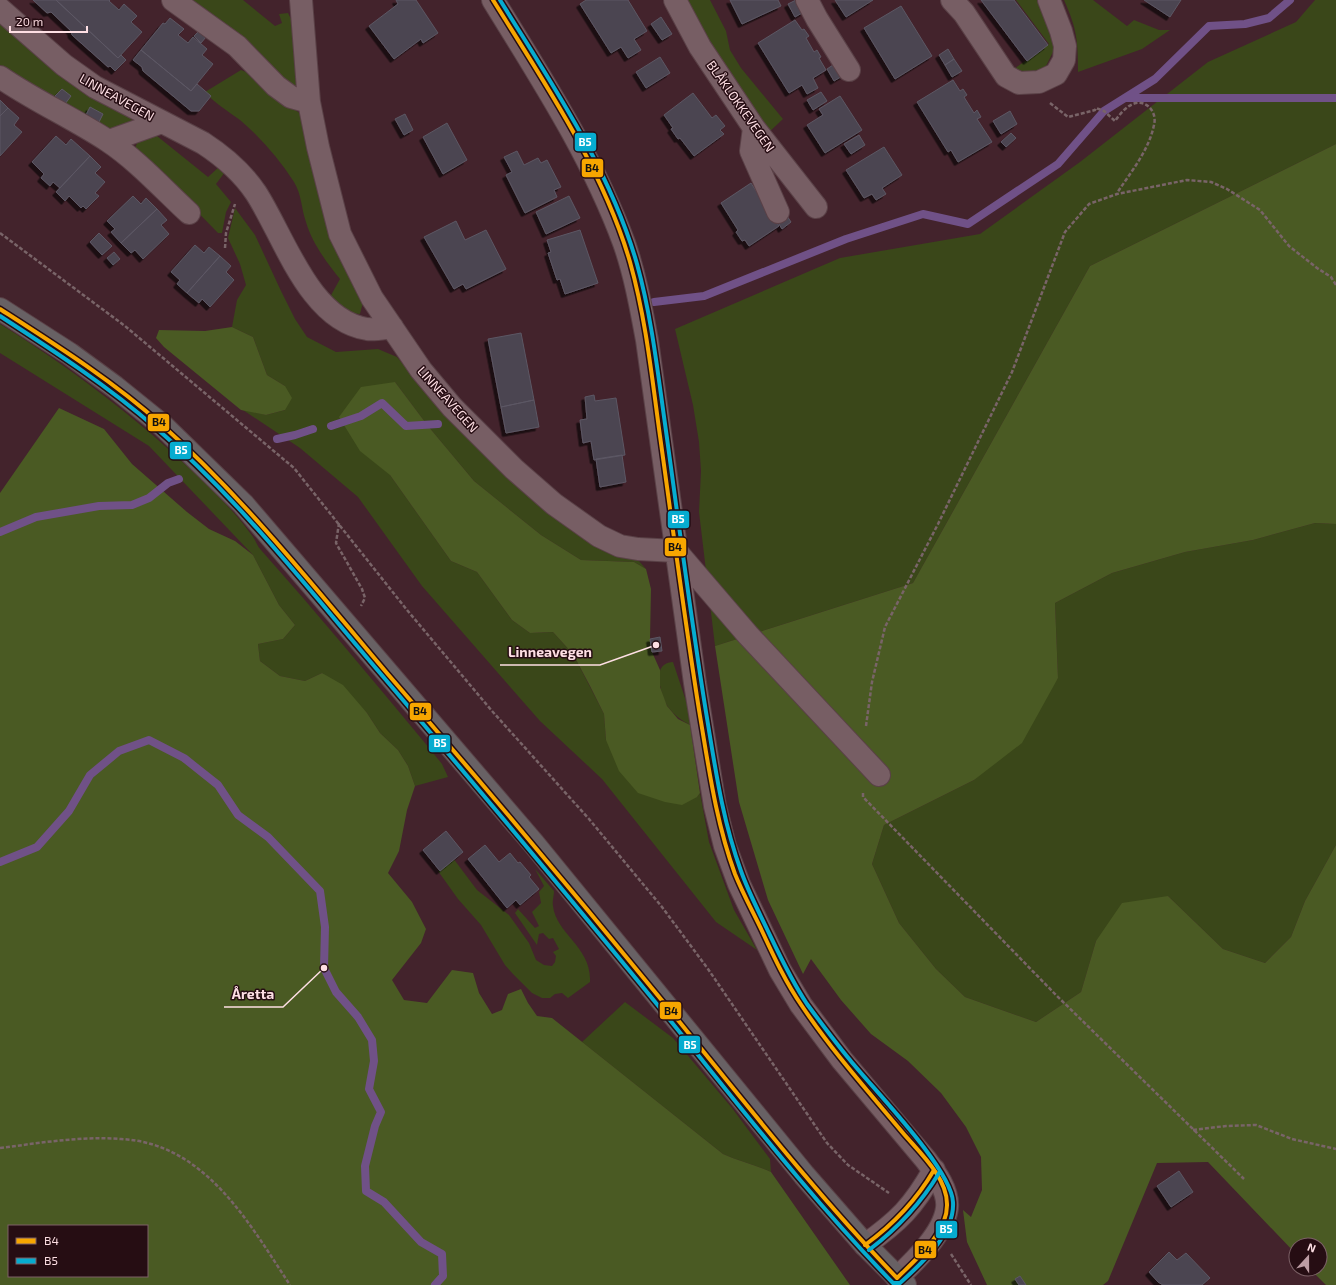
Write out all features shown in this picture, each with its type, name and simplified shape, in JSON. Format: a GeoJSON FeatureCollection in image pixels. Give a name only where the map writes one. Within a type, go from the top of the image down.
{"type":"FeatureCollection","features":[{"type":"Feature","properties":{"kind":"main road"},"geometry":{"type":"LineString","coordinates":[[0,309],[70,354],[115,387],[162,425],[243,504],[534,844],[648,987],[804,1175],[865,1245],[901,1282]]}},
{"type":"Feature","properties":{"kind":"street"},"geometry":{"type":"LineString","coordinates":[[174,0],[236,46],[276,86],[291,97],[309,102]]}},
{"type":"Feature","properties":{"kind":"street"},"geometry":{"type":"LineString","coordinates":[[493,0],[579,143],[605,196],[624,244],[636,286],[647,340],[695,683],[716,806],[726,846],[740,884],[780,970],[801,1005],[842,1060],[934,1170],[944,1190],[947,1207],[942,1224],[901,1282]]}},
{"type":"Feature","properties":{"kind":"street","name":"BLÅKLOKKEVEGEN"},"geometry":{"type":"LineString","coordinates":[[674,0],[700,46],[754,128],[816,207]]}},
{"type":"Feature","properties":{"kind":"street"},"geometry":{"type":"LineString","coordinates":[[807,0],[817,19],[849,70]]}},
{"type":"Feature","properties":{"kind":"street"},"geometry":{"type":"LineString","coordinates":[[952,0],[964,13],[1006,76],[1020,83],[1039,82],[1056,74],[1064,60],[1065,46],[1049,0]]}},
{"type":"Feature","properties":{"kind":"street","name":"LINNEAVEGEN"},"geometry":{"type":"LineString","coordinates":[[298,3],[309,102],[340,234],[372,298],[421,370],[452,407],[514,469],[572,519],[599,536],[620,546],[676,552]]}},
{"type":"Feature","properties":{"kind":"street","name":"LINNEAVEGEN"},"geometry":{"type":"LineString","coordinates":[[0,9],[64,65],[95,87],[203,143],[220,154],[233,166],[254,191],[270,216],[298,268],[328,310],[344,321],[368,329],[392,327]]}},
{"type":"Feature","properties":{"kind":"street"},"geometry":{"type":"LineString","coordinates":[[0,77],[26,95],[109,141],[136,163],[189,213]]}},
{"type":"Feature","properties":{"kind":"street","name":"LINNEAVEGEN"},"geometry":{"type":"LineString","coordinates":[[109,141],[162,122]]}},
{"type":"Feature","properties":{"kind":"street"},"geometry":{"type":"LineString","coordinates":[[754,128],[751,151],[778,212]]}},
{"type":"Feature","properties":{"kind":"street"},"geometry":{"type":"LineString","coordinates":[[676,552],[748,635],[879,774]]}},
{"type":"Feature","properties":{"kind":"street"},"geometry":{"type":"LineString","coordinates":[[865,1245],[891,1227],[907,1211],[934,1170]]}},
{"type":"Feature","properties":{"kind":"path"},"geometry":{"type":"LineString","coordinates":[[1039,82],[1049,102],[1068,117],[1095,110],[1096,108],[1104,111],[1115,121],[1123,111],[1136,103],[1146,104],[1152,109],[1155,123],[1150,138],[1117,194]]}},
{"type":"Feature","properties":{"kind":"path"},"geometry":{"type":"LineString","coordinates":[[1244,1179],[1055,994],[863,797],[862,756],[872,682],[885,627],[938,524],[1012,372],[1066,232],[1089,204],[1117,194],[1187,180],[1211,182],[1260,210],[1289,246],[1330,277],[1336,285]]}},
{"type":"Feature","properties":{"kind":"path"},"geometry":{"type":"LineString","coordinates":[[225,248],[226,232],[232,208],[238,199],[254,191]]}},
{"type":"Feature","properties":{"kind":"path"},"geometry":{"type":"LineString","coordinates":[[0,233],[125,326],[294,468],[408,610],[492,711],[589,819],[662,907],[708,969],[827,1143],[848,1165],[890,1194]]}},
{"type":"Feature","properties":{"kind":"path"},"geometry":{"type":"LineString","coordinates":[[339,523],[336,543],[362,589],[364,598],[359,610],[344,622]]}},
{"type":"Feature","properties":{"kind":"path"},"geometry":{"type":"LineString","coordinates":[[1193,1130],[1226,1126],[1256,1125],[1292,1139],[1336,1149]]}},
{"type":"Feature","properties":{"kind":"path"},"geometry":{"type":"LineString","coordinates":[[0,1148],[91,1138],[122,1139],[159,1147],[189,1162],[219,1186],[243,1214],[290,1285]]}},
{"type":"Feature","properties":{"kind":"path"},"geometry":{"type":"LineString","coordinates":[[948,1250],[971,1285]]}},
{"type":"Feature","properties":{"kind":"green space"},"geometry":{"type":"Polygon","coordinates":[[[188,0],[243,0],[275,26],[282,23],[279,14],[288,13],[294,25],[300,91],[276,78],[188,0]]]}},
{"type":"Feature","properties":{"kind":"green space"},"geometry":{"type":"Polygon","coordinates":[[[684,0],[710,0],[726,31],[730,50],[741,68],[783,119],[767,134],[684,0]]]}},
{"type":"Feature","properties":{"kind":"green space"},"geometry":{"type":"Polygon","coordinates":[[[1016,0],[1042,0],[1056,46],[1044,70],[1029,73],[1014,69],[1049,44],[1016,0]]]}},
{"type":"Feature","properties":{"kind":"green space"},"geometry":{"type":"Polygon","coordinates":[[[1064,0],[1093,0],[1127,26],[1134,20],[1159,30],[1170,30],[1142,49],[1078,72],[1076,35],[1072,19],[1064,0]]]}},
{"type":"Feature","properties":{"kind":"green space"},"geometry":{"type":"Polygon","coordinates":[[[1315,0],[1336,0],[1336,144],[1090,266],[913,583],[715,646],[699,512],[701,471],[699,442],[693,405],[675,329],[840,258],[980,234],[1080,162],[1208,62],[1296,22],[1315,0]]]}},
{"type":"Feature","properties":{"kind":"green space"},"geometry":{"type":"Polygon","coordinates":[[[0,18],[129,114],[132,121],[127,129],[107,132],[0,69],[0,18]]]}},
{"type":"Feature","properties":{"kind":"green space"},"geometry":{"type":"Polygon","coordinates":[[[241,70],[246,72],[302,115],[319,197],[332,236],[363,302],[360,314],[349,313],[330,297],[340,279],[312,238],[304,217],[299,192],[288,173],[255,134],[205,92],[241,70]]]}},
{"type":"Feature","properties":{"kind":"green space"},"geometry":{"type":"Polygon","coordinates":[[[148,136],[157,136],[208,177],[220,166],[225,172],[216,184],[231,202],[226,212],[222,233],[218,233],[135,148],[138,141],[148,136]]]}},
{"type":"Feature","properties":{"kind":"green space"},"geometry":{"type":"Polygon","coordinates":[[[1336,144],[1336,524],[1315,523],[1253,540],[1185,552],[1112,573],[1055,603],[1058,678],[1022,743],[974,780],[884,825],[872,864],[899,923],[936,969],[965,997],[1036,1022],[1081,992],[1096,941],[1122,903],[1168,896],[1223,949],[1265,963],[1291,937],[1305,901],[1336,845],[1336,1285],[1326,1285],[1318,1277],[1328,1277],[1328,1237],[1288,1237],[1288,1246],[1208,1162],[1157,1163],[1108,1281],[1103,1285],[987,1285],[967,1242],[963,1210],[971,1217],[982,1190],[981,1157],[966,1127],[941,1093],[908,1061],[871,1034],[841,1000],[811,959],[803,974],[768,900],[739,802],[715,646],[913,583],[1090,266],[1336,144]]]}},
{"type":"Feature","properties":{"kind":"green space"},"geometry":{"type":"Polygon","coordinates":[[[235,208],[255,235],[295,319],[307,337],[336,352],[378,349],[397,357],[412,375],[628,556],[638,560],[646,569],[634,562],[581,560],[541,535],[474,481],[428,426],[395,382],[390,475],[451,561],[477,572],[512,620],[530,633],[553,632],[573,654],[604,714],[606,740],[697,797],[700,793],[709,842],[734,910],[757,950],[716,922],[602,779],[540,721],[422,586],[358,497],[300,448],[240,408],[266,415],[285,410],[285,386],[267,375],[253,337],[232,327],[237,300],[246,285],[240,264],[228,238],[235,208]]]}},
{"type":"Feature","properties":{"kind":"green space"},"geometry":{"type":"Polygon","coordinates":[[[0,324],[57,361],[138,423],[189,467],[218,496],[234,513],[260,548],[425,743],[442,764],[448,777],[415,786],[408,766],[398,750],[380,733],[367,713],[322,673],[305,681],[280,676],[260,661],[258,644],[283,639],[295,625],[279,605],[253,555],[149,446],[0,353],[0,324]]]}},
{"type":"Feature","properties":{"kind":"green space"},"geometry":{"type":"Polygon","coordinates":[[[232,327],[253,337],[267,375],[285,386],[292,398],[285,410],[266,415],[241,410],[164,347],[156,338],[159,330],[205,331],[232,327]]]}},
{"type":"Feature","properties":{"kind":"green space"},"geometry":{"type":"Polygon","coordinates":[[[395,382],[428,426],[474,481],[541,535],[581,560],[634,562],[646,569],[651,589],[650,639],[652,652],[660,670],[660,687],[667,706],[678,719],[690,725],[700,793],[697,797],[682,805],[665,802],[638,793],[619,771],[606,740],[604,714],[573,654],[553,632],[530,633],[512,620],[477,572],[451,561],[390,475],[360,451],[339,417],[361,387],[395,382]]]}},
{"type":"Feature","properties":{"kind":"green space"},"geometry":{"type":"Polygon","coordinates":[[[59,408],[104,429],[132,464],[187,512],[209,529],[235,541],[253,555],[279,605],[295,625],[283,639],[258,644],[260,661],[280,676],[305,681],[322,673],[343,685],[367,713],[380,733],[398,750],[408,766],[415,786],[407,810],[399,851],[388,873],[412,902],[426,929],[421,943],[392,980],[404,1000],[427,1003],[452,970],[473,973],[479,993],[492,1014],[502,1010],[508,994],[521,989],[537,1016],[552,1018],[723,1154],[771,1172],[850,1285],[0,1285],[0,493],[59,408]]]}},
{"type":"Feature","properties":{"kind":"green space"},"geometry":{"type":"Polygon","coordinates":[[[1315,523],[1336,524],[1336,845],[1305,901],[1291,937],[1265,963],[1223,949],[1168,896],[1096,941],[1081,992],[1036,1022],[965,997],[936,969],[899,923],[872,864],[884,825],[974,780],[1058,678],[1055,603],[1112,573],[1185,552],[1253,540],[1315,523]]]}},
{"type":"Feature","properties":{"kind":"green space"},"geometry":{"type":"Polygon","coordinates":[[[669,662],[673,662],[690,713],[690,725],[670,710],[661,692],[659,679],[661,668],[669,662]]]}},
{"type":"Feature","properties":{"kind":"green space"},"geometry":{"type":"Polygon","coordinates":[[[453,858],[477,890],[509,915],[529,943],[536,960],[544,965],[552,966],[555,962],[556,956],[553,952],[559,949],[553,938],[549,939],[543,933],[539,934],[537,945],[515,913],[518,909],[535,928],[539,926],[532,912],[541,903],[539,892],[544,886],[535,869],[554,891],[553,904],[556,916],[560,925],[580,950],[585,959],[589,970],[590,982],[568,998],[562,993],[555,994],[550,998],[542,998],[532,993],[505,965],[481,925],[458,899],[438,871],[453,858]]]}},
{"type":"Feature","properties":{"kind":"green space"},"geometry":{"type":"Polygon","coordinates":[[[625,1002],[673,1038],[732,1108],[770,1159],[771,1172],[723,1154],[582,1042],[625,1002]]]}},
{"type":"Feature","properties":{"kind":"building"},"geometry":{"type":"Polygon","coordinates":[[[33,0],[56,0],[118,58],[121,55],[126,60],[115,71],[110,66],[108,67],[72,35],[71,31],[51,12],[47,13],[33,0]]]}},
{"type":"Feature","properties":{"kind":"building"},"geometry":{"type":"Polygon","coordinates":[[[56,0],[110,0],[109,1],[119,10],[124,4],[137,16],[131,22],[142,32],[118,58],[56,0]]]}},
{"type":"Feature","properties":{"kind":"building"},"geometry":{"type":"Polygon","coordinates":[[[396,0],[416,0],[438,33],[423,43],[421,39],[394,59],[369,26],[398,4],[396,0]]]}},
{"type":"Feature","properties":{"kind":"building"},"geometry":{"type":"Polygon","coordinates":[[[586,0],[628,0],[647,31],[634,39],[641,50],[628,58],[621,47],[611,53],[580,4],[586,0]]]}},
{"type":"Feature","properties":{"kind":"building"},"geometry":{"type":"Polygon","coordinates":[[[730,0],[778,0],[781,6],[742,24],[730,0]]]}},
{"type":"Feature","properties":{"kind":"building"},"geometry":{"type":"Polygon","coordinates":[[[796,0],[804,12],[795,17],[788,4],[796,0]]]}},
{"type":"Feature","properties":{"kind":"building"},"geometry":{"type":"Polygon","coordinates":[[[835,0],[873,0],[846,17],[835,0]]]}},
{"type":"Feature","properties":{"kind":"building"},"geometry":{"type":"Polygon","coordinates":[[[981,0],[1014,0],[1048,45],[1027,61],[981,0]]]}},
{"type":"Feature","properties":{"kind":"building"},"geometry":{"type":"Polygon","coordinates":[[[1144,0],[1181,0],[1170,17],[1144,0]]]}},
{"type":"Feature","properties":{"kind":"building"},"geometry":{"type":"Polygon","coordinates":[[[901,6],[932,56],[895,79],[864,28],[901,6]]]}},
{"type":"Feature","properties":{"kind":"building"},"geometry":{"type":"Polygon","coordinates":[[[661,17],[672,34],[662,40],[651,24],[661,17]]]}},
{"type":"Feature","properties":{"kind":"building"},"geometry":{"type":"Polygon","coordinates":[[[170,18],[184,29],[178,35],[188,43],[193,37],[207,49],[202,55],[213,64],[191,91],[141,50],[163,23],[165,24],[170,18]]]}},
{"type":"Feature","properties":{"kind":"building"},"geometry":{"type":"Polygon","coordinates":[[[795,20],[802,30],[804,29],[809,36],[806,38],[814,52],[817,50],[821,57],[819,58],[826,70],[813,78],[818,88],[807,94],[802,85],[789,93],[758,43],[795,20]]]}},
{"type":"Feature","properties":{"kind":"building"},"geometry":{"type":"Polygon","coordinates":[[[199,31],[206,37],[201,43],[194,36],[199,31]]]}},
{"type":"Feature","properties":{"kind":"building"},"geometry":{"type":"Polygon","coordinates":[[[948,49],[954,59],[945,65],[939,55],[948,49]]]}},
{"type":"Feature","properties":{"kind":"building"},"geometry":{"type":"Polygon","coordinates":[[[141,50],[191,91],[197,84],[211,96],[199,111],[191,111],[143,71],[142,67],[133,60],[141,50]]]}},
{"type":"Feature","properties":{"kind":"building"},"geometry":{"type":"Polygon","coordinates":[[[660,57],[670,73],[646,88],[636,72],[660,57]]]}},
{"type":"Feature","properties":{"kind":"building"},"geometry":{"type":"Polygon","coordinates":[[[954,59],[962,71],[952,77],[945,65],[954,59]]]}},
{"type":"Feature","properties":{"kind":"building"},"geometry":{"type":"Polygon","coordinates":[[[836,63],[844,75],[834,81],[827,69],[836,63]]]}},
{"type":"Feature","properties":{"kind":"building"},"geometry":{"type":"Polygon","coordinates":[[[953,80],[960,91],[963,89],[967,95],[964,97],[974,113],[977,110],[981,117],[977,119],[992,142],[958,162],[951,150],[948,152],[917,102],[953,80]]]}},
{"type":"Feature","properties":{"kind":"building"},"geometry":{"type":"Polygon","coordinates":[[[62,89],[71,96],[65,104],[55,96],[62,89]]]}},
{"type":"Feature","properties":{"kind":"building"},"geometry":{"type":"Polygon","coordinates":[[[821,92],[827,101],[813,110],[807,100],[821,92]]]}},
{"type":"Feature","properties":{"kind":"building"},"geometry":{"type":"Polygon","coordinates":[[[693,93],[712,118],[716,115],[725,126],[720,130],[724,134],[694,156],[680,138],[678,139],[671,129],[673,128],[664,115],[693,93]]]}},
{"type":"Feature","properties":{"kind":"building"},"geometry":{"type":"Polygon","coordinates":[[[840,96],[862,130],[825,153],[807,125],[823,115],[819,109],[840,96]]]}},
{"type":"Feature","properties":{"kind":"building"},"geometry":{"type":"Polygon","coordinates":[[[0,100],[8,108],[0,116],[0,100]]]}},
{"type":"Feature","properties":{"kind":"building"},"geometry":{"type":"Polygon","coordinates":[[[90,107],[103,114],[99,122],[86,115],[90,107]]]}},
{"type":"Feature","properties":{"kind":"building"},"geometry":{"type":"Polygon","coordinates":[[[8,108],[19,118],[14,125],[22,132],[0,156],[0,116],[8,108]]]}},
{"type":"Feature","properties":{"kind":"building"},"geometry":{"type":"Polygon","coordinates":[[[1010,111],[1017,124],[1001,134],[993,121],[1010,111]]]}},
{"type":"Feature","properties":{"kind":"building"},"geometry":{"type":"Polygon","coordinates":[[[405,114],[413,130],[404,135],[395,119],[405,114]]]}},
{"type":"Feature","properties":{"kind":"building"},"geometry":{"type":"Polygon","coordinates":[[[447,123],[467,160],[443,174],[423,137],[447,123]]]}},
{"type":"Feature","properties":{"kind":"building"},"geometry":{"type":"Polygon","coordinates":[[[1011,133],[1016,138],[1006,147],[1001,142],[1011,133]]]}},
{"type":"Feature","properties":{"kind":"building"},"geometry":{"type":"Polygon","coordinates":[[[859,135],[865,145],[851,154],[844,144],[859,135]]]}},
{"type":"Feature","properties":{"kind":"building"},"geometry":{"type":"Polygon","coordinates":[[[56,136],[66,145],[71,139],[90,156],[60,188],[53,182],[50,186],[41,178],[44,174],[32,162],[56,136]]]}},
{"type":"Feature","properties":{"kind":"building"},"geometry":{"type":"Polygon","coordinates":[[[884,147],[902,175],[882,188],[886,194],[876,200],[872,194],[864,198],[846,170],[884,147]]]}},
{"type":"Feature","properties":{"kind":"building"},"geometry":{"type":"Polygon","coordinates":[[[517,151],[524,165],[538,158],[541,163],[547,160],[561,187],[554,190],[557,197],[525,213],[506,175],[512,172],[504,157],[517,151]]]}},
{"type":"Feature","properties":{"kind":"building"},"geometry":{"type":"Polygon","coordinates":[[[90,156],[101,167],[95,173],[105,182],[95,193],[99,196],[86,209],[83,206],[81,208],[69,196],[65,201],[56,192],[90,156]]]}},
{"type":"Feature","properties":{"kind":"building"},"geometry":{"type":"Polygon","coordinates":[[[751,183],[779,226],[749,246],[745,240],[742,241],[736,232],[738,230],[721,203],[751,183]]]}},
{"type":"Feature","properties":{"kind":"building"},"geometry":{"type":"Polygon","coordinates":[[[133,196],[141,204],[146,198],[157,209],[121,243],[111,232],[115,229],[107,221],[133,196]]]}},
{"type":"Feature","properties":{"kind":"building"},"geometry":{"type":"Polygon","coordinates":[[[569,196],[580,218],[546,234],[536,212],[569,196]]]}},
{"type":"Feature","properties":{"kind":"building"},"geometry":{"type":"Polygon","coordinates":[[[157,209],[167,220],[161,225],[169,234],[143,259],[135,250],[131,253],[121,243],[157,209]]]}},
{"type":"Feature","properties":{"kind":"building"},"geometry":{"type":"Polygon","coordinates":[[[785,213],[791,222],[782,229],[776,219],[785,213]]]}},
{"type":"Feature","properties":{"kind":"building"},"geometry":{"type":"Polygon","coordinates":[[[456,221],[465,240],[486,230],[506,269],[466,289],[463,284],[454,289],[424,237],[456,221]]]}},
{"type":"Feature","properties":{"kind":"building"},"geometry":{"type":"Polygon","coordinates":[[[580,230],[598,283],[565,294],[560,279],[557,280],[548,253],[551,252],[547,240],[580,230]]]}},
{"type":"Feature","properties":{"kind":"building"},"geometry":{"type":"Polygon","coordinates":[[[99,233],[112,246],[102,255],[90,242],[99,233]]]}},
{"type":"Feature","properties":{"kind":"building"},"geometry":{"type":"Polygon","coordinates":[[[195,245],[204,253],[209,247],[220,256],[187,293],[177,284],[180,280],[171,272],[195,245]]]}},
{"type":"Feature","properties":{"kind":"building"},"geometry":{"type":"Polygon","coordinates":[[[114,252],[120,259],[113,265],[107,258],[114,252]]]}},
{"type":"Feature","properties":{"kind":"building"},"geometry":{"type":"Polygon","coordinates":[[[220,256],[231,266],[226,272],[234,280],[210,307],[202,299],[199,303],[187,293],[220,256]]]}},
{"type":"Feature","properties":{"kind":"building"},"geometry":{"type":"Polygon","coordinates":[[[521,333],[534,400],[501,407],[488,339],[521,333]]]}},
{"type":"Feature","properties":{"kind":"building"},"geometry":{"type":"Polygon","coordinates":[[[594,395],[595,401],[616,398],[625,455],[594,460],[591,441],[583,443],[580,420],[587,419],[585,397],[594,395]]]}},
{"type":"Feature","properties":{"kind":"building"},"geometry":{"type":"Polygon","coordinates":[[[534,400],[539,427],[506,433],[501,407],[534,400]]]}},
{"type":"Feature","properties":{"kind":"building"},"geometry":{"type":"Polygon","coordinates":[[[622,455],[626,482],[600,487],[596,459],[622,455]]]}},
{"type":"Feature","properties":{"kind":"building"},"geometry":{"type":"Polygon","coordinates":[[[660,637],[662,651],[652,652],[650,639],[660,637]]]}},
{"type":"Feature","properties":{"kind":"building"},"geometry":{"type":"Polygon","coordinates":[[[446,831],[463,852],[440,871],[423,850],[446,831]]]}},
{"type":"Feature","properties":{"kind":"building"},"geometry":{"type":"Polygon","coordinates":[[[485,845],[499,862],[510,853],[531,875],[529,877],[539,889],[520,905],[516,900],[507,908],[468,859],[485,845]]]}},
{"type":"Feature","properties":{"kind":"building"},"geometry":{"type":"Polygon","coordinates":[[[1179,1171],[1193,1192],[1171,1207],[1157,1186],[1179,1171]]]}},
{"type":"Feature","properties":{"kind":"building"},"geometry":{"type":"Polygon","coordinates":[[[1169,1252],[1177,1260],[1186,1253],[1210,1278],[1202,1285],[1163,1285],[1158,1282],[1149,1272],[1169,1252]]]}},
{"type":"Feature","properties":{"kind":"building"},"geometry":{"type":"Polygon","coordinates":[[[1020,1276],[1026,1285],[1019,1285],[1015,1279],[1020,1276]]]}},
{"type":"Feature","properties":{"kind":"waterway"},"geometry":{"type":"LineString","coordinates":[[654,302],[704,296],[846,239],[923,214],[968,224],[1058,164],[1104,111],[1155,79],[1209,26],[1245,24],[1269,18],[1290,0]]}},
{"type":"Feature","properties":{"kind":"waterway"},"geometry":{"type":"LineString","coordinates":[[1125,98],[1336,98]]}},
{"type":"Feature","properties":{"kind":"waterway"},"geometry":{"type":"LineString","coordinates":[[331,426],[361,416],[382,403],[406,426],[438,424]]}},
{"type":"Feature","properties":{"kind":"waterway"},"geometry":{"type":"LineString","coordinates":[[277,439],[313,429]]}},
{"type":"Feature","properties":{"kind":"waterway"},"geometry":{"type":"LineString","coordinates":[[0,532],[36,517],[99,506],[132,505],[149,498],[168,483],[179,479]]}},
{"type":"Feature","properties":{"kind":"waterway"},"geometry":{"type":"LineString","coordinates":[[0,862],[37,847],[69,811],[90,775],[119,751],[149,740],[184,758],[218,785],[238,815],[268,837],[320,891],[325,927],[324,968],[336,992],[358,1017],[372,1040],[374,1061],[369,1089],[381,1112],[375,1126],[365,1166],[366,1191],[384,1202],[421,1242],[442,1254],[443,1276],[435,1285]]}},
{"type":"Feature","properties":{"kind":"transit line","name":"B4"},"geometry":{"type":"LineString","coordinates":[[0,309],[84,364],[124,393],[193,453],[250,513],[529,839],[808,1180],[897,1278],[930,1245],[937,1235],[946,1215],[946,1194],[931,1166],[838,1055],[796,997],[785,979],[735,874],[718,815],[707,756],[684,611],[648,349],[636,283],[618,227],[588,160],[552,94],[493,0]]}},
{"type":"Feature","properties":{"kind":"transit line","name":"B5"},"geometry":{"type":"LineString","coordinates":[[0,316],[80,369],[138,413],[187,456],[245,515],[488,800],[630,971],[804,1185],[893,1283],[900,1283],[927,1257],[943,1237],[949,1225],[952,1214],[953,1202],[949,1187],[926,1150],[893,1109],[844,1053],[807,1004],[781,957],[744,878],[734,851],[716,772],[695,642],[654,347],[647,305],[637,264],[611,194],[578,128],[500,0]]}},
{"type":"Feature","properties":{"kind":"transit line","name":"B4"},"geometry":{"type":"LineString","coordinates":[[865,1245],[904,1211],[920,1192],[934,1170]]}},
{"type":"Feature","properties":{"kind":"transit line","name":"B5"},"geometry":{"type":"LineString","coordinates":[[869,1250],[890,1233],[908,1215],[932,1185],[939,1173]]}},
{"type":"Feature","properties":{"kind":"place","name":"Linneavegen"},"geometry":{"type":"Point","coordinates":[656,645]}},
{"type":"Feature","properties":{"kind":"place","name":"Åretta"},"geometry":{"type":"Point","coordinates":[324,968]}}]}
